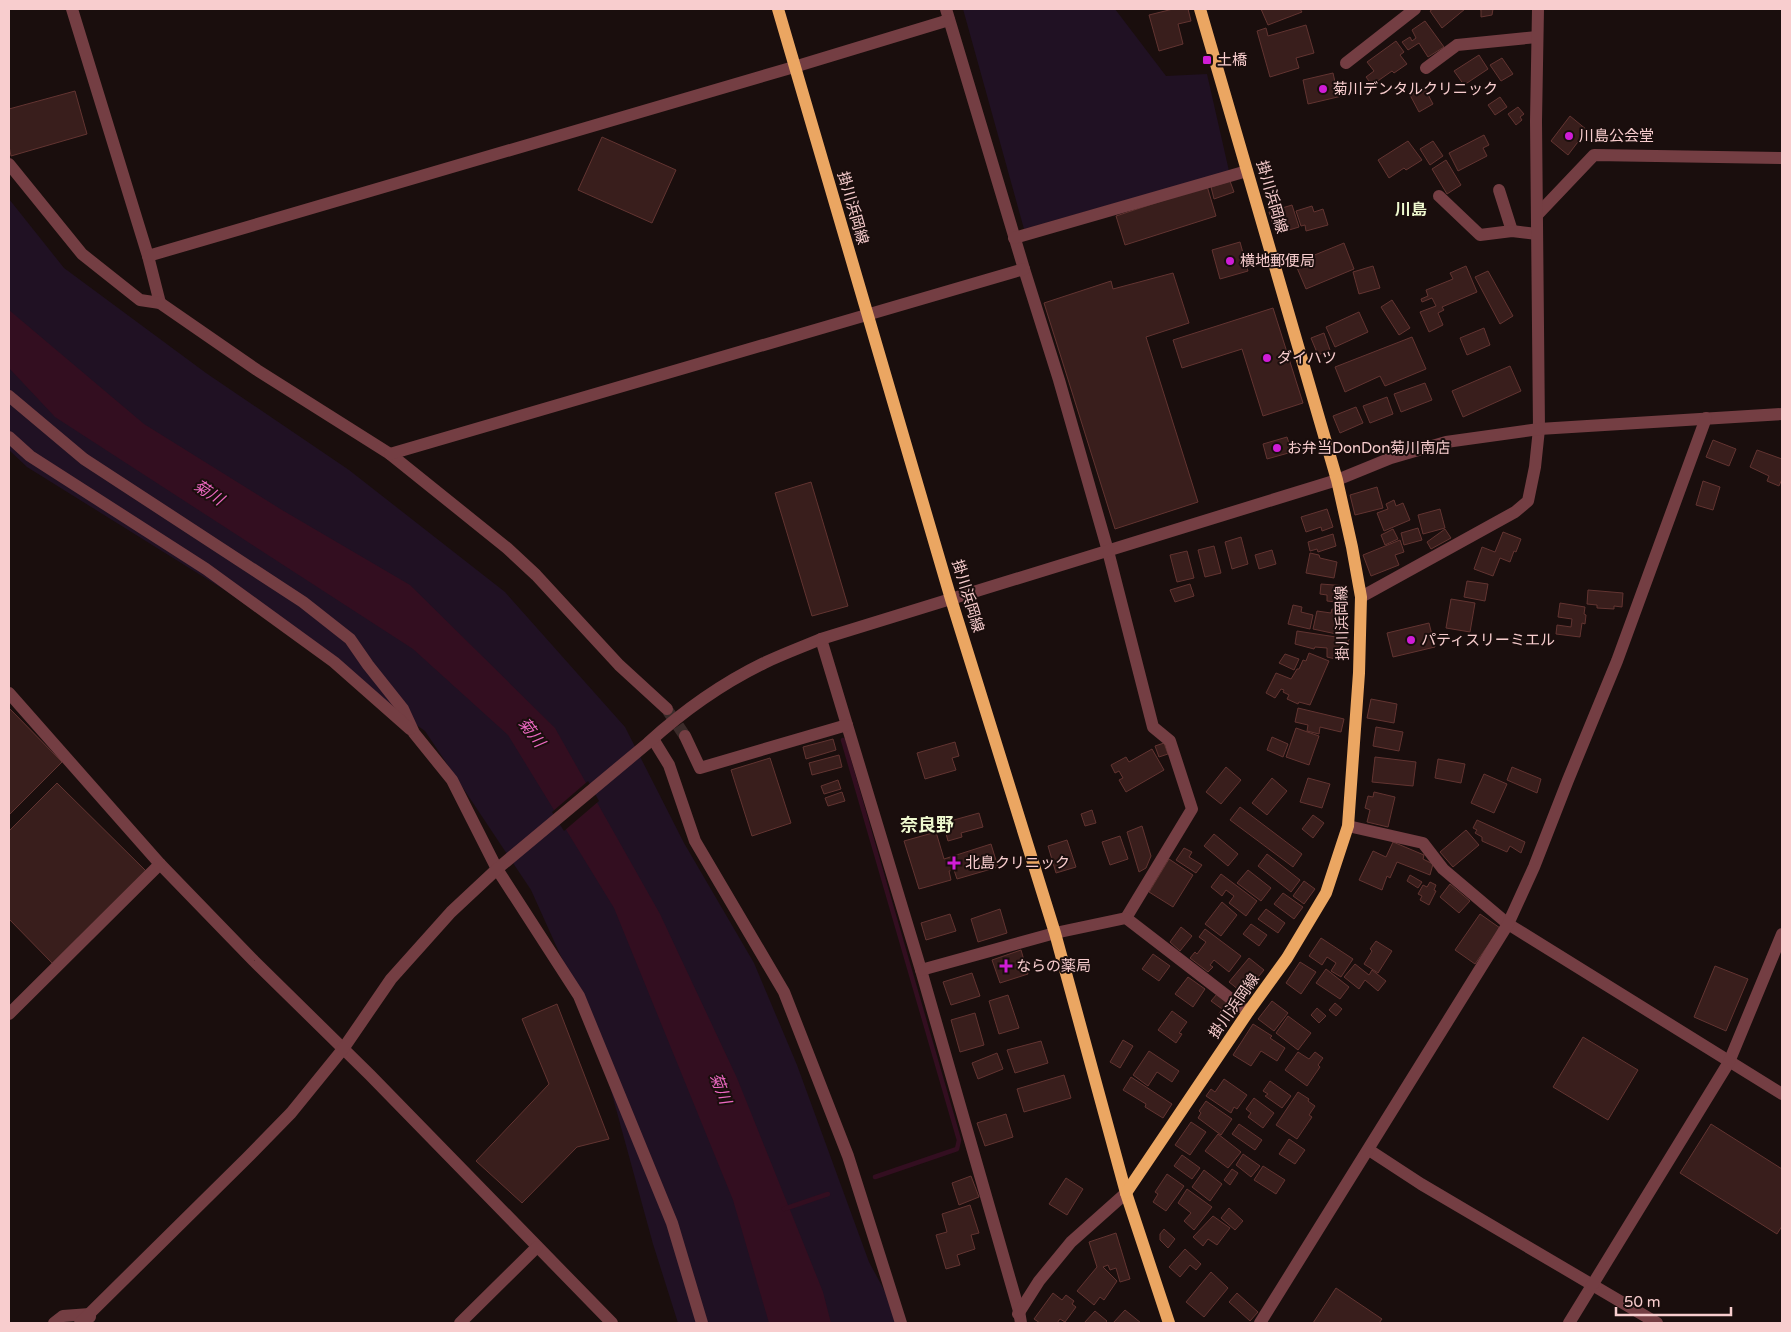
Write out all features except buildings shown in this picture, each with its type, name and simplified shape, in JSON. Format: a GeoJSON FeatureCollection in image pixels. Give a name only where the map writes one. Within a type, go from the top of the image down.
{"type":"FeatureCollection","features":[{"type":"Feature","properties":{"kind":"main road","name":"掛川浜岡線"},"geometry":{"type":"LineString","coordinates":[[778,9],[951,599],[1055,933],[1126,1193],[1169,1323]]}},
{"type":"Feature","properties":{"kind":"main road","name":"掛川浜岡線"},"geometry":{"type":"LineString","coordinates":[[1126,1193],[1248,1012],[1287,958],[1326,893],[1348,826],[1360,673],[1361,597],[1337,480],[1200,9]]}},
{"type":"Feature","properties":{"kind":"street"},"geometry":{"type":"LineString","coordinates":[[74,9],[148,256],[160,303]]}},
{"type":"Feature","properties":{"kind":"street"},"geometry":{"type":"LineString","coordinates":[[1346,64],[1415,9]]}},
{"type":"Feature","properties":{"kind":"street"},"geometry":{"type":"LineString","coordinates":[[1361,597],[1507,516],[1528,500],[1535,467],[1539,429],[1537,234],[1538,9]]}},
{"type":"Feature","properties":{"kind":"street"},"geometry":{"type":"LineString","coordinates":[[148,256],[794,68],[948,15],[1014,238],[1059,380],[1108,551],[1153,727],[1170,741],[1192,809],[1126,918],[1055,933],[921,970]]}},
{"type":"Feature","properties":{"kind":"street"},"geometry":{"type":"LineString","coordinates":[[1426,68],[1457,45],[1537,37]]}},
{"type":"Feature","properties":{"kind":"street"},"geometry":{"type":"LineString","coordinates":[[1537,215],[1594,155],[1782,158]]}},
{"type":"Feature","properties":{"kind":"street"},"geometry":{"type":"LineString","coordinates":[[9,164],[82,254],[140,300],[160,303],[257,370],[390,454],[507,548],[536,575],[619,665],[667,709]]}},
{"type":"Feature","properties":{"kind":"street"},"geometry":{"type":"LineString","coordinates":[[1014,238],[1247,170]]}},
{"type":"Feature","properties":{"kind":"street"},"geometry":{"type":"LineString","coordinates":[[1499,190],[1512,230]]}},
{"type":"Feature","properties":{"kind":"street"},"geometry":{"type":"LineString","coordinates":[[1439,196],[1480,236],[1512,230],[1537,234]]}},
{"type":"Feature","properties":{"kind":"street"},"geometry":{"type":"LineString","coordinates":[[390,454],[1024,269]]}},
{"type":"Feature","properties":{"kind":"street"},"geometry":{"type":"LineString","coordinates":[[9,396],[84,459],[303,602],[350,639],[403,709],[414,733]]}},
{"type":"Feature","properties":{"kind":"street"},"geometry":{"type":"LineString","coordinates":[[80,1323],[90,1318],[285,1119],[343,1049],[391,979],[450,912],[500,867],[678,717],[764,663],[821,639],[1337,480],[1391,458],[1446,442],[1539,429],[1782,414]]}},
{"type":"Feature","properties":{"kind":"street"},"geometry":{"type":"LineString","coordinates":[[1260,1323],[1508,924],[1534,867],[1617,661],[1706,418]]}},
{"type":"Feature","properties":{"kind":"street"},"geometry":{"type":"LineString","coordinates":[[9,437],[30,456],[206,568],[334,662],[414,733],[452,780],[500,867],[579,996],[672,1223],[702,1323]]}},
{"type":"Feature","properties":{"kind":"street"},"geometry":{"type":"LineString","coordinates":[[821,639],[921,970],[1020,1317]]}},
{"type":"Feature","properties":{"kind":"street"},"geometry":{"type":"LineString","coordinates":[[9,693],[160,864],[370,1075],[612,1323]]}},
{"type":"Feature","properties":{"kind":"street"},"geometry":{"type":"LineString","coordinates":[[684,736],[700,768],[847,725]]}},
{"type":"Feature","properties":{"kind":"street"},"geometry":{"type":"LineString","coordinates":[[650,741],[669,765],[695,841],[784,992],[848,1156],[901,1323]]}},
{"type":"Feature","properties":{"kind":"street"},"geometry":{"type":"LineString","coordinates":[[1348,826],[1423,843],[1443,869],[1508,924],[1782,1094]]}},
{"type":"Feature","properties":{"kind":"street"},"geometry":{"type":"LineString","coordinates":[[9,1014],[160,864]]}},
{"type":"Feature","properties":{"kind":"street"},"geometry":{"type":"LineString","coordinates":[[1126,918],[1248,1012]]}},
{"type":"Feature","properties":{"kind":"street"},"geometry":{"type":"LineString","coordinates":[[1569,1323],[1729,1062],[1782,934]]}},
{"type":"Feature","properties":{"kind":"street"},"geometry":{"type":"LineString","coordinates":[[1369,1150],[1421,1184],[1657,1323]]}},
{"type":"Feature","properties":{"kind":"street"},"geometry":{"type":"LineString","coordinates":[[1014,1323],[1020,1317],[1039,1281],[1071,1242],[1126,1193]]}},
{"type":"Feature","properties":{"kind":"street"},"geometry":{"type":"LineString","coordinates":[[460,1323],[537,1247]]}},
{"type":"Feature","properties":{"kind":"street"},"geometry":{"type":"LineString","coordinates":[[54,1323],[63,1316],[90,1318]]}},
{"type":"Feature","properties":{"kind":"shaded area"},"geometry":{"type":"Polygon","coordinates":[[[963,9],[1115,9],[1166,76],[1207,74],[1229,171],[1024,229],[963,9]]]}},
{"type":"Feature","properties":{"kind":"shaded area"},"geometry":{"type":"Polygon","coordinates":[[[9,199],[64,268],[206,373],[349,470],[505,592],[625,727],[684,843],[754,963],[797,1065],[869,1262],[902,1323],[678,1323],[653,1244],[595,1032],[531,890],[425,731],[223,589],[27,467],[9,450],[9,199]]]}},
{"type":"Feature","properties":{"kind":"water","name":"菊川"},"geometry":{"type":"Polygon","coordinates":[[[9,310],[144,424],[282,510],[410,585],[555,728],[660,914],[737,1078],[823,1292],[831,1323],[769,1323],[733,1200],[614,908],[508,735],[413,649],[55,417],[9,368],[9,310]]]}},
{"type":"Feature","properties":{"kind":"pier"},"geometry":{"type":"Polygon","coordinates":[[[588,781],[599,801],[564,831],[552,812],[588,781]]]}},
{"type":"Feature","properties":{"kind":"waterway"},"geometry":{"type":"LineString","coordinates":[[843,740],[959,1140],[957,1149],[875,1177]]}},
{"type":"Feature","properties":{"kind":"waterway"},"geometry":{"type":"LineString","coordinates":[[784,1209],[828,1194]]}},
{"type":"Feature","properties":{"kind":"tunnel"},"geometry":{"type":"LineString","coordinates":[[668,711],[685,736]]}},
{"type":"Feature","properties":{"kind":"place","name":"土橋"},"geometry":{"type":"Point","coordinates":[1207,60]}},
{"type":"Feature","properties":{"kind":"place","name":"菊川デンタルクリニック"},"geometry":{"type":"Point","coordinates":[1323,89]}},
{"type":"Feature","properties":{"kind":"place","name":"川島公会堂"},"geometry":{"type":"Point","coordinates":[1569,136]}},
{"type":"Feature","properties":{"kind":"place","name":"横地郵便局"},"geometry":{"type":"Point","coordinates":[1230,261]}},
{"type":"Feature","properties":{"kind":"place","name":"ダイハツ"},"geometry":{"type":"Point","coordinates":[1267,358]}},
{"type":"Feature","properties":{"kind":"place","name":"お弁当DonDon菊川南店"},"geometry":{"type":"Point","coordinates":[1277,448]}},
{"type":"Feature","properties":{"kind":"place","name":"パティスリーミエル"},"geometry":{"type":"Point","coordinates":[1411,640]}},
{"type":"Feature","properties":{"kind":"place","name":"北島クリニック"},"geometry":{"type":"Point","coordinates":[954,863]}},
{"type":"Feature","properties":{"kind":"place","name":"ならの薬局"},"geometry":{"type":"Point","coordinates":[1006,966]}},
{"type":"Feature","properties":{"kind":"district","name":"川島"},"geometry":{"type":"Point","coordinates":[1411,209]}},
{"type":"Feature","properties":{"kind":"district","name":"奈良野"},"geometry":{"type":"Point","coordinates":[927,825]}}]}
